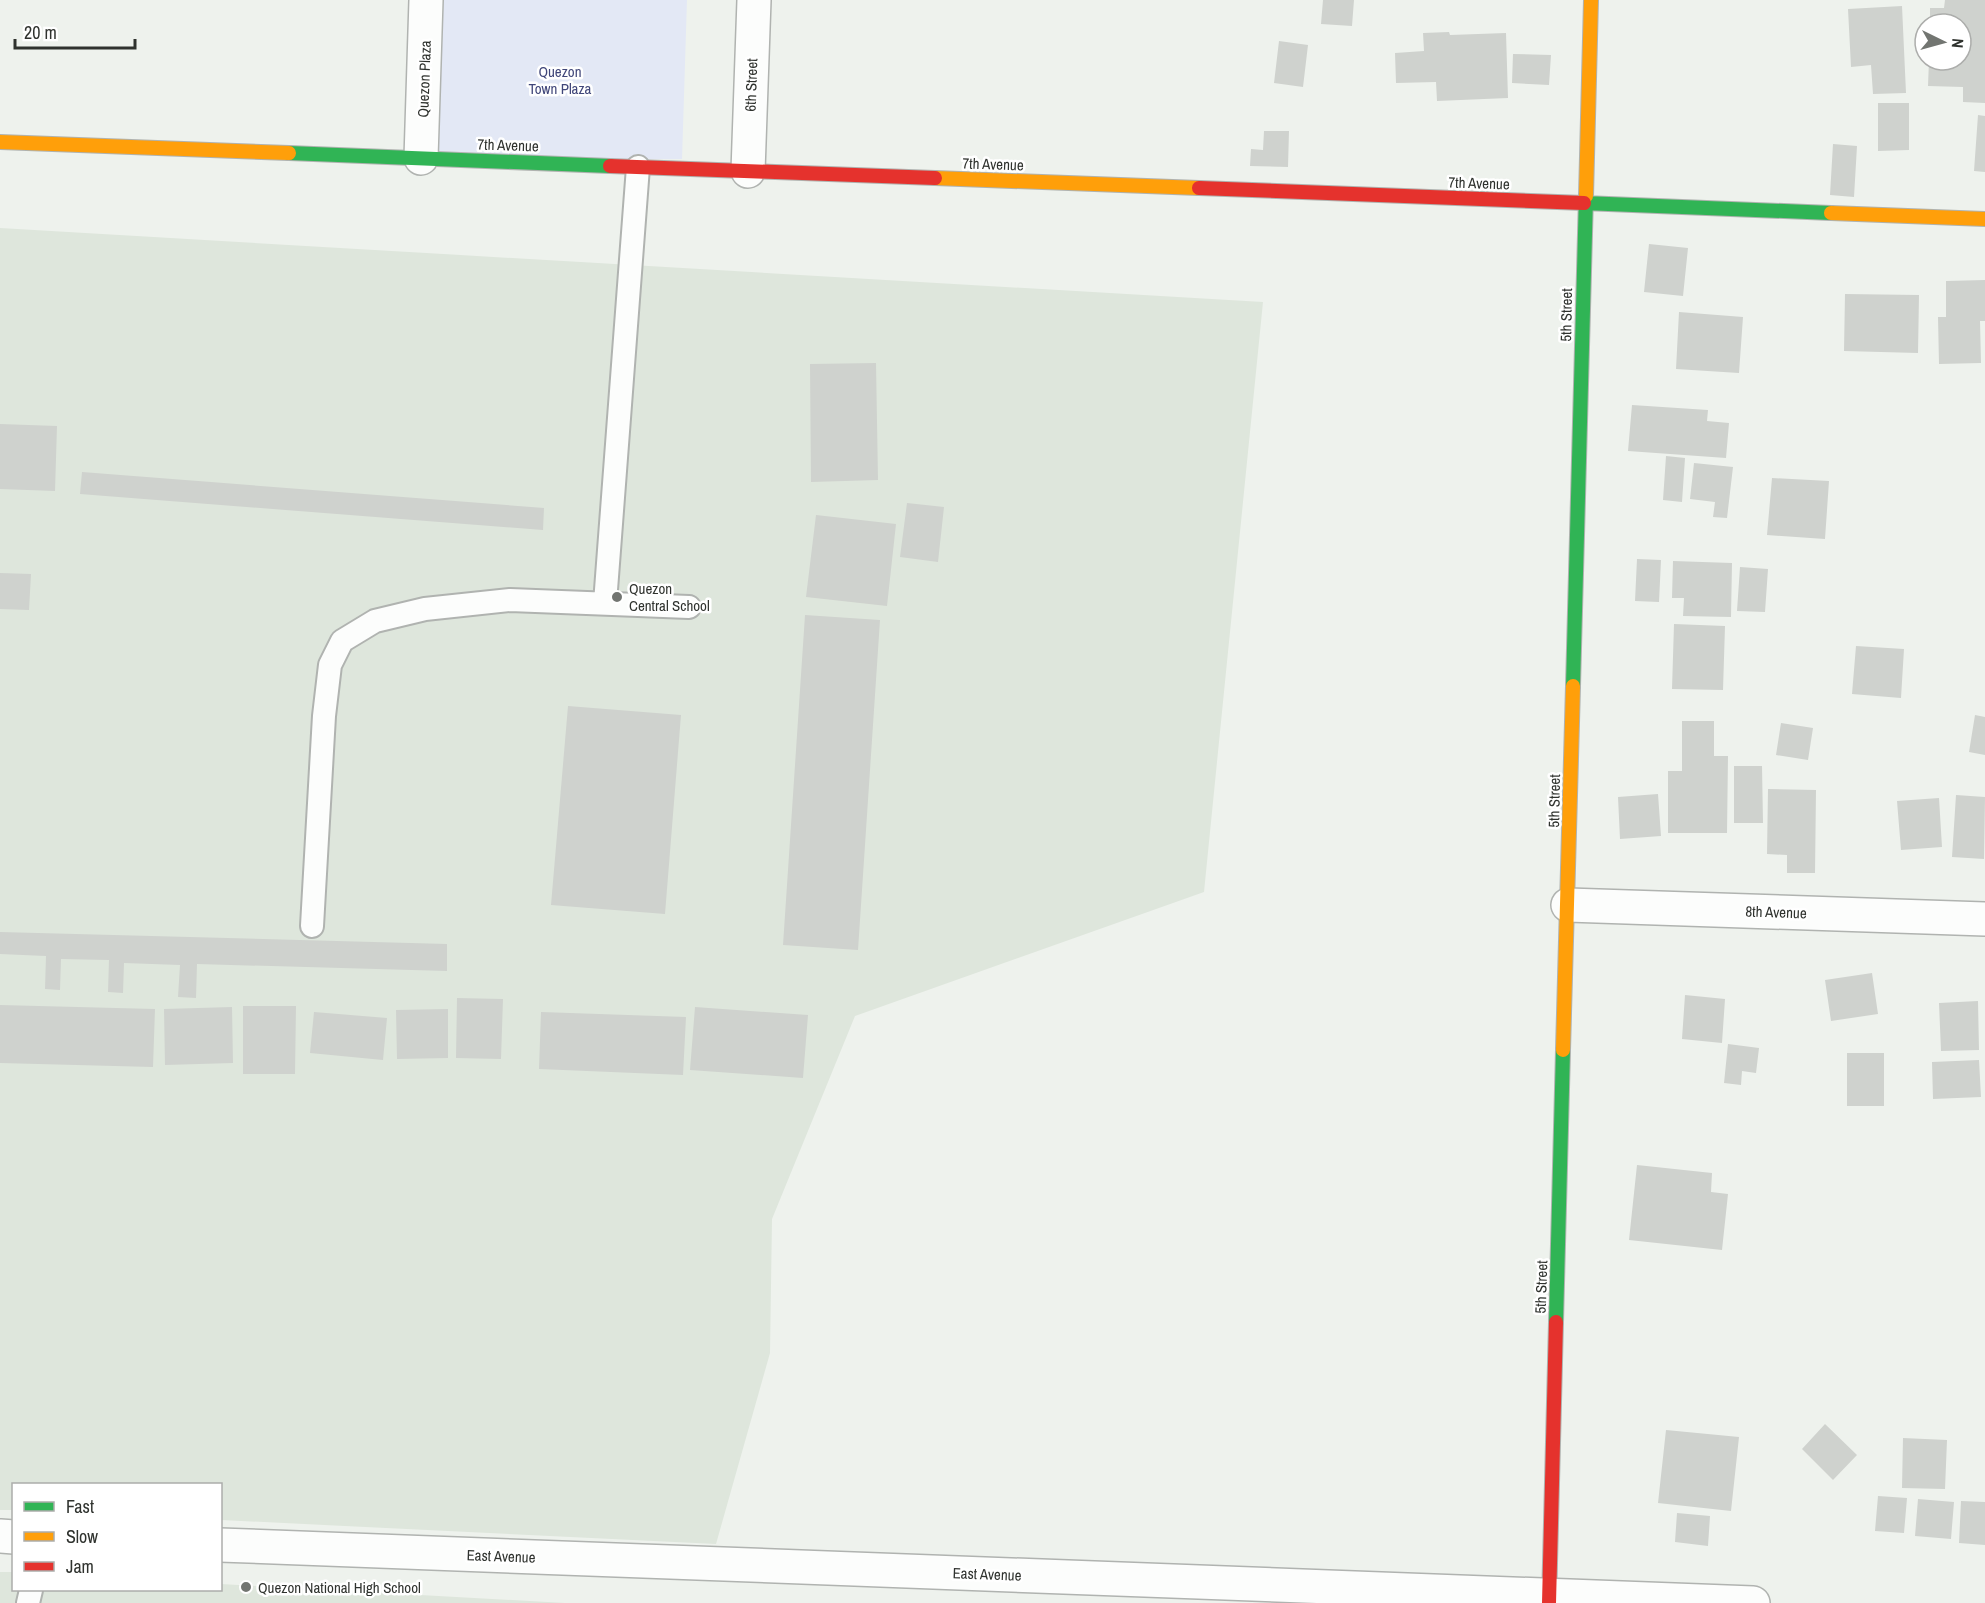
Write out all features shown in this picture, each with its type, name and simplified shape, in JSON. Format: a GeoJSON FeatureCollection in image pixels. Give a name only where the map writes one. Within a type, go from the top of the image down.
{"type":"FeatureCollection","features":[{"type":"Feature","properties":{"kind":"street","name":"Quezon Plaza"},"geometry":{"type":"LineString","coordinates":[[421,158],[426,0]]}},
{"type":"Feature","properties":{"kind":"street","name":"6th Street"},"geometry":{"type":"LineString","coordinates":[[748,171],[754,0]]}},
{"type":"Feature","properties":{"kind":"street","name":"5th Street"},"geometry":{"type":"LineString","coordinates":[[1549,1600],[1591,0]]}},
{"type":"Feature","properties":{"kind":"street","name":"7th Avenue"},"geometry":{"type":"LineString","coordinates":[[0,142],[1985,219]]}},
{"type":"Feature","properties":{"kind":"street","name":"8th Avenue"},"geometry":{"type":"LineString","coordinates":[[1568,905],[1985,919]]}},
{"type":"Feature","properties":{"kind":"street","name":"East Avenue"},"geometry":{"type":"LineString","coordinates":[[222,1545],[1549,1600],[1753,1603]]}},
{"type":"Feature","properties":{"kind":"lane"},"geometry":{"type":"LineString","coordinates":[[605,603],[638,167]]}},
{"type":"Feature","properties":{"kind":"lane"},"geometry":{"type":"LineString","coordinates":[[312,926],[325,706],[330,665],[342,641],[375,621],[425,609],[510,600],[689,607]]}},
{"type":"Feature","properties":{"kind":"shaded area","name":"Quezon Central School"},"geometry":{"type":"Polygon","coordinates":[[[0,228],[1263,302],[1204,892],[855,1016],[772,1219],[770,1353],[716,1544],[222,1520],[222,1483],[12,1483],[12,1510],[0,1510],[0,228]]]}},
{"type":"Feature","properties":{"kind":"shaded area","name":"Quezon National High School"},"geometry":{"type":"Polygon","coordinates":[[[0,1572],[12,1572],[12,1591],[222,1591],[222,1584],[565,1603],[0,1603],[0,1572]]]}},
{"type":"Feature","properties":{"kind":"green space","name":"Quezon Town Plaza"},"geometry":{"type":"Polygon","coordinates":[[[438,0],[687,0],[682,159],[432,160],[438,0]]]}},
{"type":"Feature","properties":{"kind":"building"},"geometry":{"type":"Polygon","coordinates":[[[1323,0],[1354,0],[1352,26],[1321,24],[1323,0]]]}},
{"type":"Feature","properties":{"kind":"building"},"geometry":{"type":"Polygon","coordinates":[[[1945,0],[1985,0],[1985,103],[1963,102],[1963,87],[1928,86],[1929,72],[1973,72],[1973,12],[1930,12],[1930,8],[1944,8],[1945,0]]]}},
{"type":"Feature","properties":{"kind":"building"},"geometry":{"type":"Polygon","coordinates":[[[1902,6],[1906,93],[1873,94],[1871,65],[1851,67],[1848,9],[1902,6]]]}},
{"type":"Feature","properties":{"kind":"building"},"geometry":{"type":"Polygon","coordinates":[[[1449,32],[1450,35],[1506,33],[1508,98],[1437,101],[1436,82],[1396,83],[1395,53],[1424,51],[1423,33],[1449,32]]]}},
{"type":"Feature","properties":{"kind":"building"},"geometry":{"type":"Polygon","coordinates":[[[1279,41],[1308,45],[1303,87],[1274,83],[1279,41]]]}},
{"type":"Feature","properties":{"kind":"building"},"geometry":{"type":"Polygon","coordinates":[[[1513,54],[1551,55],[1549,85],[1512,83],[1513,54]]]}},
{"type":"Feature","properties":{"kind":"building"},"geometry":{"type":"Polygon","coordinates":[[[1878,103],[1909,103],[1909,150],[1878,151],[1878,103]]]}},
{"type":"Feature","properties":{"kind":"building"},"geometry":{"type":"Polygon","coordinates":[[[1978,115],[1985,116],[1985,172],[1974,171],[1978,115]]]}},
{"type":"Feature","properties":{"kind":"building"},"geometry":{"type":"Polygon","coordinates":[[[1264,131],[1289,131],[1288,167],[1250,166],[1251,149],[1263,150],[1264,131]]]}},
{"type":"Feature","properties":{"kind":"building"},"geometry":{"type":"Polygon","coordinates":[[[1833,144],[1857,146],[1854,197],[1830,195],[1833,144]]]}},
{"type":"Feature","properties":{"kind":"building"},"geometry":{"type":"Polygon","coordinates":[[[1649,244],[1688,248],[1683,296],[1644,292],[1649,244]]]}},
{"type":"Feature","properties":{"kind":"building"},"geometry":{"type":"Polygon","coordinates":[[[1985,280],[1985,321],[1980,321],[1981,363],[1939,364],[1938,317],[1946,317],[1946,281],[1985,280]]]}},
{"type":"Feature","properties":{"kind":"building"},"geometry":{"type":"Polygon","coordinates":[[[1845,294],[1919,295],[1918,353],[1844,351],[1845,294]]]}},
{"type":"Feature","properties":{"kind":"building"},"geometry":{"type":"Polygon","coordinates":[[[1679,312],[1743,317],[1739,373],[1676,369],[1679,312]]]}},
{"type":"Feature","properties":{"kind":"building"},"geometry":{"type":"Polygon","coordinates":[[[876,363],[878,480],[811,482],[810,364],[876,363]]]}},
{"type":"Feature","properties":{"kind":"building"},"geometry":{"type":"Polygon","coordinates":[[[1632,405],[1708,410],[1707,421],[1729,423],[1726,458],[1628,451],[1632,405]]]}},
{"type":"Feature","properties":{"kind":"building"},"geometry":{"type":"Polygon","coordinates":[[[0,424],[57,426],[55,491],[0,489],[0,424]]]}},
{"type":"Feature","properties":{"kind":"building"},"geometry":{"type":"Polygon","coordinates":[[[1666,456],[1685,458],[1682,502],[1663,500],[1666,456]]]}},
{"type":"Feature","properties":{"kind":"building"},"geometry":{"type":"Polygon","coordinates":[[[1694,463],[1733,467],[1727,518],[1713,517],[1715,502],[1690,499],[1694,463]]]}},
{"type":"Feature","properties":{"kind":"building"},"geometry":{"type":"Polygon","coordinates":[[[82,472],[544,508],[543,530],[80,494],[82,472]]]}},
{"type":"Feature","properties":{"kind":"building"},"geometry":{"type":"Polygon","coordinates":[[[1772,478],[1829,481],[1825,539],[1767,535],[1772,478]]]}},
{"type":"Feature","properties":{"kind":"building"},"geometry":{"type":"Polygon","coordinates":[[[907,503],[944,507],[938,562],[900,557],[907,503]]]}},
{"type":"Feature","properties":{"kind":"building"},"geometry":{"type":"Polygon","coordinates":[[[816,515],[896,524],[887,606],[806,597],[816,515]]]}},
{"type":"Feature","properties":{"kind":"building"},"geometry":{"type":"Polygon","coordinates":[[[1637,559],[1661,560],[1659,602],[1635,601],[1637,559]]]}},
{"type":"Feature","properties":{"kind":"building"},"geometry":{"type":"Polygon","coordinates":[[[1673,561],[1732,563],[1731,617],[1683,616],[1684,598],[1672,598],[1673,561]]]}},
{"type":"Feature","properties":{"kind":"building"},"geometry":{"type":"Polygon","coordinates":[[[1740,567],[1768,569],[1765,612],[1737,611],[1740,567]]]}},
{"type":"Feature","properties":{"kind":"building"},"geometry":{"type":"Polygon","coordinates":[[[0,573],[31,574],[29,610],[0,609],[0,573]]]}},
{"type":"Feature","properties":{"kind":"building"},"geometry":{"type":"Polygon","coordinates":[[[805,615],[880,620],[858,950],[783,945],[805,615]]]}},
{"type":"Feature","properties":{"kind":"building"},"geometry":{"type":"Polygon","coordinates":[[[1674,624],[1725,626],[1723,690],[1672,689],[1674,624]]]}},
{"type":"Feature","properties":{"kind":"building"},"geometry":{"type":"Polygon","coordinates":[[[1856,646],[1904,649],[1901,698],[1852,694],[1856,646]]]}},
{"type":"Feature","properties":{"kind":"building"},"geometry":{"type":"Polygon","coordinates":[[[568,706],[681,715],[665,914],[551,905],[568,706]]]}},
{"type":"Feature","properties":{"kind":"building"},"geometry":{"type":"Polygon","coordinates":[[[1975,715],[1985,717],[1985,755],[1969,752],[1975,715]]]}},
{"type":"Feature","properties":{"kind":"building"},"geometry":{"type":"Polygon","coordinates":[[[1682,721],[1714,721],[1714,756],[1728,756],[1727,833],[1668,833],[1668,771],[1682,771],[1682,721]]]}},
{"type":"Feature","properties":{"kind":"building"},"geometry":{"type":"Polygon","coordinates":[[[1781,723],[1813,728],[1808,760],[1776,755],[1781,723]]]}},
{"type":"Feature","properties":{"kind":"building"},"geometry":{"type":"Polygon","coordinates":[[[1734,766],[1762,766],[1763,823],[1734,823],[1734,766]]]}},
{"type":"Feature","properties":{"kind":"building"},"geometry":{"type":"Polygon","coordinates":[[[1768,789],[1816,790],[1815,873],[1787,873],[1787,855],[1767,854],[1768,789]]]}},
{"type":"Feature","properties":{"kind":"building"},"geometry":{"type":"Polygon","coordinates":[[[1658,794],[1661,836],[1620,839],[1618,797],[1658,794]]]}},
{"type":"Feature","properties":{"kind":"building"},"geometry":{"type":"Polygon","coordinates":[[[1956,795],[1985,797],[1984,859],[1952,857],[1956,795]]]}},
{"type":"Feature","properties":{"kind":"building"},"geometry":{"type":"Polygon","coordinates":[[[1939,798],[1942,847],[1901,850],[1897,801],[1939,798]]]}},
{"type":"Feature","properties":{"kind":"building"},"geometry":{"type":"Polygon","coordinates":[[[0,932],[447,944],[447,971],[197,964],[196,998],[178,997],[180,965],[124,963],[123,993],[108,992],[109,960],[61,959],[60,990],[45,989],[46,956],[0,954],[0,932]]]}},
{"type":"Feature","properties":{"kind":"building"},"geometry":{"type":"Polygon","coordinates":[[[1872,973],[1878,1014],[1831,1021],[1825,980],[1872,973]]]}},
{"type":"Feature","properties":{"kind":"building"},"geometry":{"type":"Polygon","coordinates":[[[1685,995],[1725,999],[1722,1043],[1682,1039],[1685,995]]]}},
{"type":"Feature","properties":{"kind":"building"},"geometry":{"type":"Polygon","coordinates":[[[457,998],[503,999],[501,1059],[456,1058],[457,998]]]}},
{"type":"Feature","properties":{"kind":"building"},"geometry":{"type":"Polygon","coordinates":[[[1978,1001],[1979,1050],[1941,1051],[1939,1003],[1978,1001]]]}},
{"type":"Feature","properties":{"kind":"building"},"geometry":{"type":"Polygon","coordinates":[[[0,1005],[155,1009],[153,1067],[0,1063],[0,1005]]]}},
{"type":"Feature","properties":{"kind":"building"},"geometry":{"type":"Polygon","coordinates":[[[243,1006],[296,1006],[295,1074],[243,1074],[243,1006]]]}},
{"type":"Feature","properties":{"kind":"building"},"geometry":{"type":"Polygon","coordinates":[[[232,1007],[233,1063],[165,1065],[164,1009],[232,1007]]]}},
{"type":"Feature","properties":{"kind":"building"},"geometry":{"type":"Polygon","coordinates":[[[695,1007],[808,1015],[803,1078],[690,1070],[695,1007]]]}},
{"type":"Feature","properties":{"kind":"building"},"geometry":{"type":"Polygon","coordinates":[[[448,1009],[448,1058],[397,1059],[396,1010],[448,1009]]]}},
{"type":"Feature","properties":{"kind":"building"},"geometry":{"type":"Polygon","coordinates":[[[314,1012],[387,1018],[383,1060],[310,1053],[314,1012]]]}},
{"type":"Feature","properties":{"kind":"building"},"geometry":{"type":"Polygon","coordinates":[[[541,1012],[686,1017],[683,1075],[539,1069],[541,1012]]]}},
{"type":"Feature","properties":{"kind":"building"},"geometry":{"type":"Polygon","coordinates":[[[1728,1044],[1759,1048],[1756,1073],[1742,1071],[1741,1085],[1724,1083],[1728,1044]]]}},
{"type":"Feature","properties":{"kind":"building"},"geometry":{"type":"Polygon","coordinates":[[[1847,1053],[1884,1053],[1884,1106],[1847,1106],[1847,1053]]]}},
{"type":"Feature","properties":{"kind":"building"},"geometry":{"type":"Polygon","coordinates":[[[1979,1060],[1981,1097],[1933,1099],[1932,1062],[1979,1060]]]}},
{"type":"Feature","properties":{"kind":"building"},"geometry":{"type":"Polygon","coordinates":[[[1637,1165],[1712,1173],[1711,1192],[1728,1194],[1722,1250],[1629,1240],[1637,1165]]]}},
{"type":"Feature","properties":{"kind":"building"},"geometry":{"type":"Polygon","coordinates":[[[1825,1424],[1857,1455],[1833,1480],[1802,1449],[1825,1424]]]}},
{"type":"Feature","properties":{"kind":"building"},"geometry":{"type":"Polygon","coordinates":[[[1666,1430],[1739,1437],[1731,1511],[1658,1503],[1666,1430]]]}},
{"type":"Feature","properties":{"kind":"building"},"geometry":{"type":"Polygon","coordinates":[[[1903,1438],[1947,1440],[1945,1489],[1902,1488],[1903,1438]]]}},
{"type":"Feature","properties":{"kind":"building"},"geometry":{"type":"Polygon","coordinates":[[[1878,1496],[1907,1498],[1904,1533],[1875,1531],[1878,1496]]]}},
{"type":"Feature","properties":{"kind":"building"},"geometry":{"type":"Polygon","coordinates":[[[1918,1499],[1954,1502],[1951,1539],[1915,1536],[1918,1499]]]}},
{"type":"Feature","properties":{"kind":"building"},"geometry":{"type":"Polygon","coordinates":[[[1961,1501],[1985,1502],[1985,1545],[1959,1543],[1961,1501]]]}},
{"type":"Feature","properties":{"kind":"building"},"geometry":{"type":"Polygon","coordinates":[[[1677,1513],[1710,1516],[1708,1546],[1675,1542],[1677,1513]]]}},
{"type":"Feature","properties":{"kind":"traffic: fast"},"geometry":{"type":"LineString","coordinates":[[289,153],[610,166]]}},
{"type":"Feature","properties":{"kind":"traffic: fast"},"geometry":{"type":"LineString","coordinates":[[1573,686],[1586,196]]}},
{"type":"Feature","properties":{"kind":"traffic: fast"},"geometry":{"type":"LineString","coordinates":[[1584,203],[1831,213]]}},
{"type":"Feature","properties":{"kind":"traffic: fast"},"geometry":{"type":"LineString","coordinates":[[1556,1322],[1563,1050]]}},
{"type":"Feature","properties":{"kind":"traffic: slow"},"geometry":{"type":"LineString","coordinates":[[1586,196],[1591,0]]}},
{"type":"Feature","properties":{"kind":"traffic: slow"},"geometry":{"type":"LineString","coordinates":[[0,142],[289,153]]}},
{"type":"Feature","properties":{"kind":"traffic: slow"},"geometry":{"type":"LineString","coordinates":[[935,178],[1199,188]]}},
{"type":"Feature","properties":{"kind":"traffic: slow"},"geometry":{"type":"LineString","coordinates":[[1831,213],[1985,219]]}},
{"type":"Feature","properties":{"kind":"traffic: slow"},"geometry":{"type":"LineString","coordinates":[[1563,1050],[1573,686]]}},
{"type":"Feature","properties":{"kind":"traffic: jam"},"geometry":{"type":"LineString","coordinates":[[610,166],[935,178]]}},
{"type":"Feature","properties":{"kind":"traffic: jam"},"geometry":{"type":"LineString","coordinates":[[1199,188],[1584,203]]}},
{"type":"Feature","properties":{"kind":"traffic: jam"},"geometry":{"type":"LineString","coordinates":[[1549,1603],[1556,1322]]}},
{"type":"Feature","properties":{"kind":"place","name":"Quezon Central School"},"geometry":{"type":"Point","coordinates":[617,597]}},
{"type":"Feature","properties":{"kind":"place","name":"Quezon National High School"},"geometry":{"type":"Point","coordinates":[246,1587]}}]}
